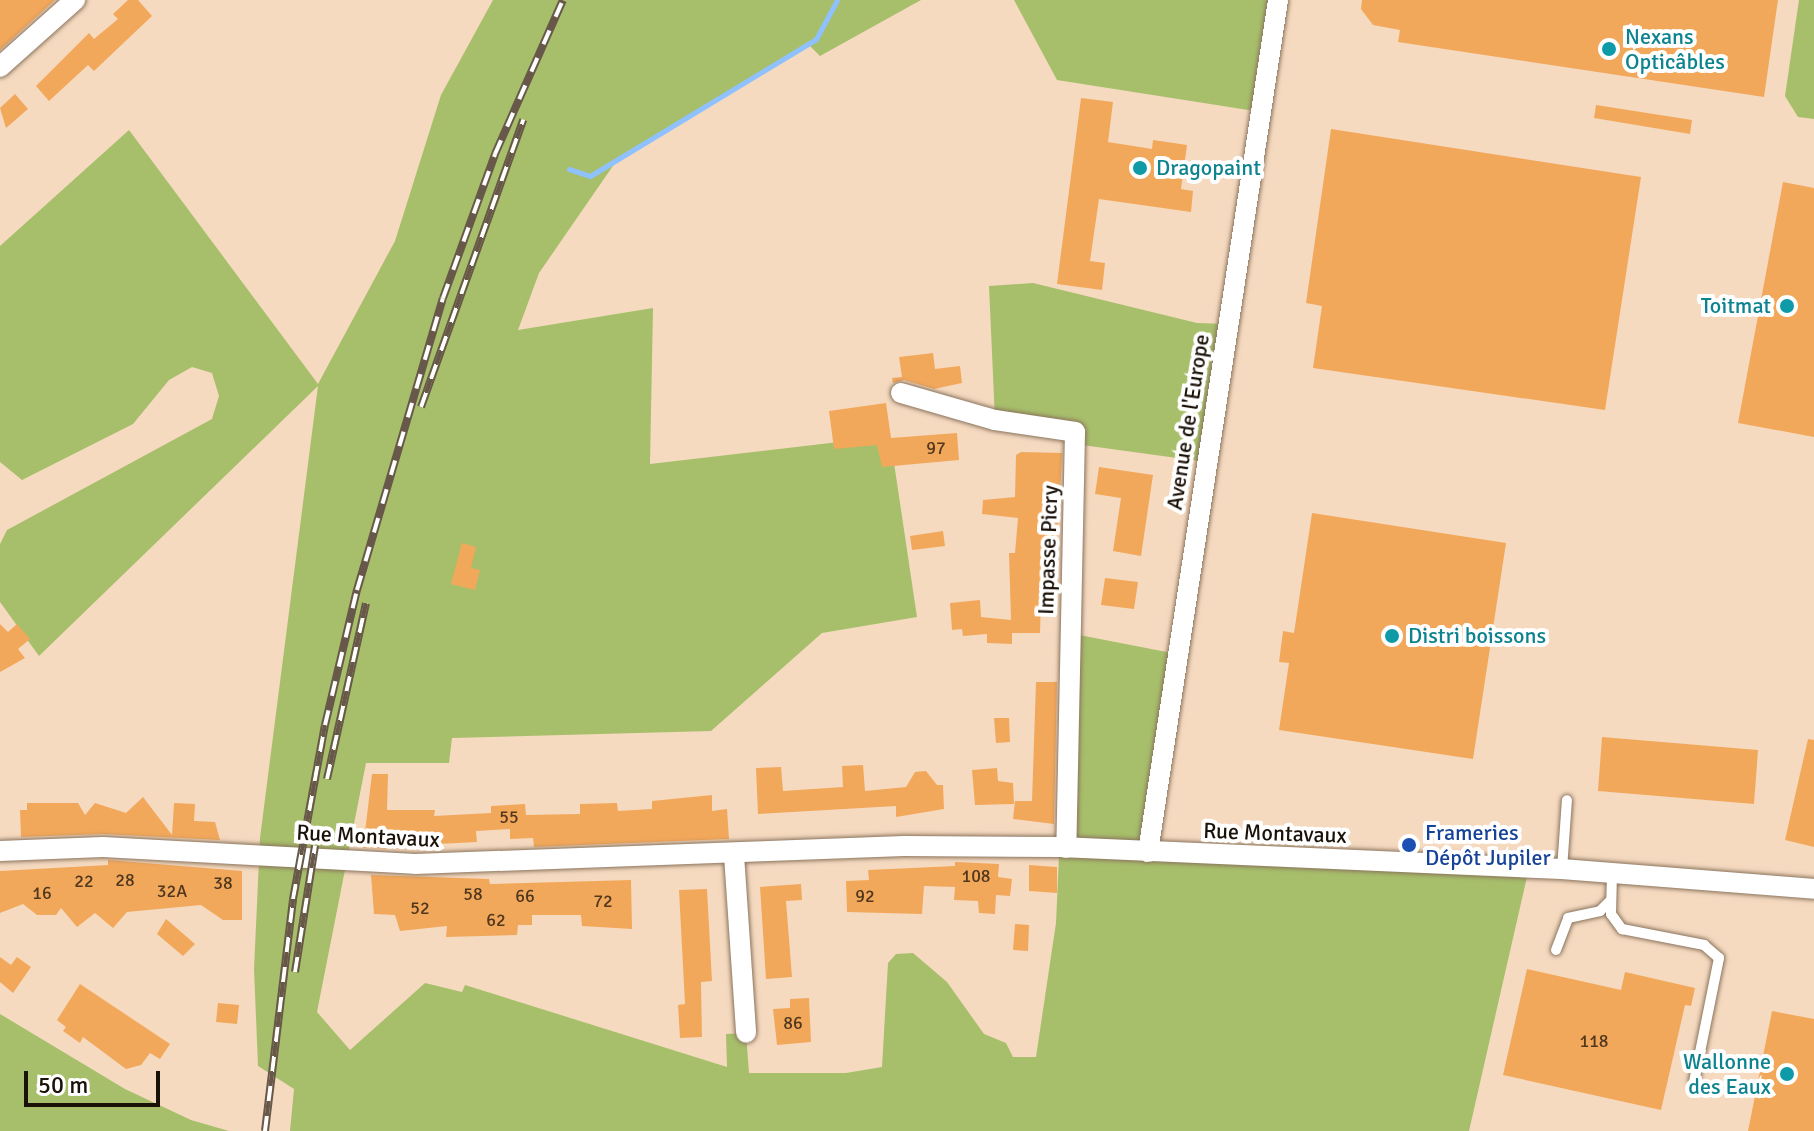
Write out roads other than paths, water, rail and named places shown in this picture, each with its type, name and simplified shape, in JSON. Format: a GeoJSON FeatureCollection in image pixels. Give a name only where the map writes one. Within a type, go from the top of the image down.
{"type":"FeatureCollection","features":[{"type":"Feature","properties":{"kind":"street"},"geometry":{"type":"LineString","coordinates":[[0,67],[75,0]]}},
{"type":"Feature","properties":{"kind":"street","name":"Avenue de l'Europe"},"geometry":{"type":"LineString","coordinates":[[1148,852],[1278,0]]}},
{"type":"Feature","properties":{"kind":"street","name":"Impasse Picry"},"geometry":{"type":"LineString","coordinates":[[901,393],[995,420],[1075,432],[1066,848]]}},
{"type":"Feature","properties":{"kind":"street","name":"Rue Montavaux"},"geometry":{"type":"LineString","coordinates":[[0,851],[103,847],[415,864],[734,855],[904,846],[1066,848],[1562,869],[1814,889]]}},
{"type":"Feature","properties":{"kind":"street"},"geometry":{"type":"LineString","coordinates":[[734,855],[746,1033]]}},
{"type":"Feature","properties":{"kind":"lane"},"geometry":{"type":"LineString","coordinates":[[1562,869],[1567,800]]}},
{"type":"Feature","properties":{"kind":"lane"},"geometry":{"type":"LineString","coordinates":[[1612,873],[1609,902],[1622,929],[1704,945],[1719,958],[1694,1082]]}},
{"type":"Feature","properties":{"kind":"lane"},"geometry":{"type":"LineString","coordinates":[[1556,950],[1568,918],[1600,911],[1609,902]]}},
{"type":"Feature","properties":{"kind":"waterway"},"geometry":{"type":"LineString","coordinates":[[569,169],[590,176],[816,39],[837,0]]}},
{"type":"Feature","properties":{"kind":"railway"},"geometry":{"type":"LineString","coordinates":[[265,1131],[293,899],[325,725],[357,590],[443,298],[495,154],[563,0]]}},
{"type":"Feature","properties":{"kind":"railway"},"geometry":{"type":"LineString","coordinates":[[421,407],[523,120]]}},
{"type":"Feature","properties":{"kind":"railway"},"geometry":{"type":"LineString","coordinates":[[327,779],[366,603]]}},
{"type":"Feature","properties":{"kind":"railway"},"geometry":{"type":"LineString","coordinates":[[295,972],[315,846]]}},
{"type":"Feature","properties":{"kind":"place","name":"Nexans Opticâbles"},"geometry":{"type":"Point","coordinates":[1609,49]}},
{"type":"Feature","properties":{"kind":"place","name":"Dragopaint"},"geometry":{"type":"Point","coordinates":[1140,168]}},
{"type":"Feature","properties":{"kind":"place","name":"Toitmat"},"geometry":{"type":"Point","coordinates":[1787,306]}},
{"type":"Feature","properties":{"kind":"place","name":"Distri boissons"},"geometry":{"type":"Point","coordinates":[1392,636]}},
{"type":"Feature","properties":{"kind":"place","name":"Frameries Dépôt Jupiler"},"geometry":{"type":"Point","coordinates":[1409,845]}},
{"type":"Feature","properties":{"kind":"place","name":"Wallonne des Eaux"},"geometry":{"type":"Point","coordinates":[1787,1074]}}]}
